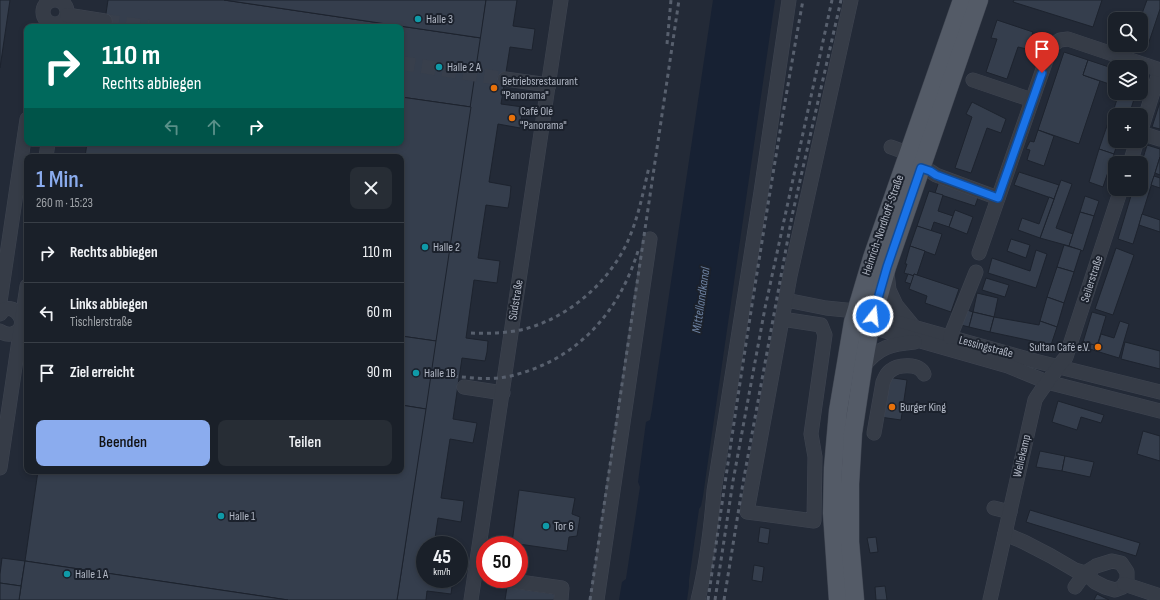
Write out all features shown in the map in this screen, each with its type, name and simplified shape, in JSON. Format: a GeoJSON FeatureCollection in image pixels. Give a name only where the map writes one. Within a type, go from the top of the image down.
{"type":"FeatureCollection","features":[{"type":"Feature","properties":{"kind":"main road","name":"Heinrich-Nordhoff-Straße"},"geometry":{"type":"LineString","coordinates":[[838,600],[832,513],[833,468],[838,411],[863,319],[887,267],[911,157],[962,0]]}},
{"type":"Feature","properties":{"kind":"main road","name":"Heinrich-Nordhoff-Straße"},"geometry":{"type":"LineString","coordinates":[[855,600],[850,542],[850,484],[853,433],[863,367],[863,319],[866,274],[911,157],[979,0]]}},
{"type":"Feature","properties":{"kind":"street"},"geometry":{"type":"LineString","coordinates":[[41,24],[44,5],[54,0],[66,6],[66,21]]}},
{"type":"Feature","properties":{"kind":"street"},"geometry":{"type":"LineString","coordinates":[[66,21],[70,0]]}},
{"type":"Feature","properties":{"kind":"street","name":"Südstraße"},"geometry":{"type":"LineString","coordinates":[[485,536],[502,393],[561,0]]}},
{"type":"Feature","properties":{"kind":"street"},"geometry":{"type":"LineString","coordinates":[[698,600],[710,540],[714,491],[761,192],[789,0]]}},
{"type":"Feature","properties":{"kind":"street"},"geometry":{"type":"LineString","coordinates":[[786,319],[821,325],[825,335],[810,434],[815,457],[814,521],[747,512],[786,319],[851,0]]}},
{"type":"Feature","properties":{"kind":"street"},"geometry":{"type":"LineString","coordinates":[[66,21],[105,21]]}},
{"type":"Feature","properties":{"kind":"street"},"geometry":{"type":"LineString","coordinates":[[979,252],[1051,46],[1060,40],[1068,40],[1160,70],[1148,108]]}},
{"type":"Feature","properties":{"kind":"street"},"geometry":{"type":"LineString","coordinates":[[505,79],[549,85]]}},
{"type":"Feature","properties":{"kind":"street"},"geometry":{"type":"LineString","coordinates":[[973,80],[1032,100]]}},
{"type":"Feature","properties":{"kind":"street"},"geometry":{"type":"LineString","coordinates":[[1148,135],[1160,139]]}},
{"type":"Feature","properties":{"kind":"street"},"geometry":{"type":"LineString","coordinates":[[0,302],[24,139]]}},
{"type":"Feature","properties":{"kind":"street"},"geometry":{"type":"LineString","coordinates":[[911,157],[936,175],[998,198]]}},
{"type":"Feature","properties":{"kind":"street","name":"Seilerstraße"},"geometry":{"type":"LineString","coordinates":[[1058,366],[1066,357],[1119,196]]}},
{"type":"Feature","properties":{"kind":"street"},"geometry":{"type":"LineString","coordinates":[[597,600],[650,239]]}},
{"type":"Feature","properties":{"kind":"street"},"geometry":{"type":"LineString","coordinates":[[887,267],[889,290],[896,305],[914,327]]}},
{"type":"Feature","properties":{"kind":"street"},"geometry":{"type":"LineString","coordinates":[[950,337],[976,272]]}},
{"type":"Feature","properties":{"kind":"street"},"geometry":{"type":"LineString","coordinates":[[790,301],[826,308],[863,319]]}},
{"type":"Feature","properties":{"kind":"street"},"geometry":{"type":"LineString","coordinates":[[0,468],[24,306]]}},
{"type":"Feature","properties":{"kind":"street"},"geometry":{"type":"LineString","coordinates":[[0,314],[1,311],[6,309],[16,310],[20,315],[21,325],[16,333],[10,335],[0,331]]}},
{"type":"Feature","properties":{"kind":"street","name":"Lessingstraße"},"geometry":{"type":"LineString","coordinates":[[863,319],[914,327],[1160,392]]}},
{"type":"Feature","properties":{"kind":"street","name":"Lessingstraße"},"geometry":{"type":"LineString","coordinates":[[863,319],[922,341],[1008,366],[1047,382],[1160,411]]}},
{"type":"Feature","properties":{"kind":"street","name":"Lessingstraße"},"geometry":{"type":"LineString","coordinates":[[863,367],[869,358],[879,350],[898,343],[922,341]]}},
{"type":"Feature","properties":{"kind":"street"},"geometry":{"type":"LineString","coordinates":[[874,433],[885,376],[889,372],[899,367],[909,366],[919,368],[924,374]]}},
{"type":"Feature","properties":{"kind":"street"},"geometry":{"type":"LineString","coordinates":[[1047,382],[1058,366]]}},
{"type":"Feature","properties":{"kind":"street","name":"Wellekamp"},"geometry":{"type":"LineString","coordinates":[[990,600],[1035,400],[1040,390],[1047,382]]}},
{"type":"Feature","properties":{"kind":"street"},"geometry":{"type":"LineString","coordinates":[[464,387],[502,393]]}},
{"type":"Feature","properties":{"kind":"street"},"geometry":{"type":"LineString","coordinates":[[994,508],[1010,512]]}},
{"type":"Feature","properties":{"kind":"street"},"geometry":{"type":"LineString","coordinates":[[1004,534],[1024,542],[1075,570],[1085,573],[1095,582],[1104,587],[1115,590],[1123,587],[1127,579],[1126,572],[1121,563],[1112,561],[1096,566],[1085,573],[1075,587]]}},
{"type":"Feature","properties":{"kind":"street"},"geometry":{"type":"LineString","coordinates":[[528,583],[562,588],[561,600]]}},
{"type":"Feature","properties":{"kind":"street"},"geometry":{"type":"LineString","coordinates":[[1124,584],[1160,596]]}},
{"type":"Feature","properties":{"kind":"street","name":"Südstraße"},"geometry":{"type":"LineString","coordinates":[[471,600],[476,587]]}},
{"type":"Feature","properties":{"kind":"water","name":"Mittellandkanal"},"geometry":{"type":"Polygon","coordinates":[[[713,0],[775,0],[703,496],[699,509],[687,600],[619,600],[622,582],[626,579],[640,487],[638,482],[646,422],[650,420],[652,409],[713,0]]]}},
{"type":"Feature","properties":{"kind":"building"},"geometry":{"type":"Polygon","coordinates":[[[0,0],[10,0],[0,68],[0,0]]]}},
{"type":"Feature","properties":{"kind":"building","name":"Halle 2 A"},"geometry":{"type":"Polygon","coordinates":[[[108,0],[224,0],[386,24],[104,24],[108,0]]]}},
{"type":"Feature","properties":{"kind":"building","name":"Halle 3"},"geometry":{"type":"Polygon","coordinates":[[[224,0],[486,0],[481,38],[404,27],[404,24],[386,24],[224,0]]]}},
{"type":"Feature","properties":{"kind":"building"},"geometry":{"type":"Polygon","coordinates":[[[486,0],[517,0],[513,26],[535,29],[532,50],[510,47],[501,104],[523,107],[520,128],[498,124],[489,182],[511,186],[510,197],[508,208],[486,205],[478,258],[500,261],[497,283],[474,280],[466,338],[488,341],[487,352],[485,361],[462,358],[453,419],[477,423],[473,443],[450,439],[441,498],[464,501],[461,522],[438,518],[435,536],[416,536],[416,588],[452,588],[451,594],[427,591],[426,600],[397,600],[486,0]]]}},
{"type":"Feature","properties":{"kind":"building"},"geometry":{"type":"Polygon","coordinates":[[[1014,0],[1102,0],[1093,27],[1013,2],[1014,0]]]}},
{"type":"Feature","properties":{"kind":"building"},"geometry":{"type":"Polygon","coordinates":[[[1147,0],[1160,0],[1160,9],[1148,45],[1148,12],[1143,12],[1147,0]]]}},
{"type":"Feature","properties":{"kind":"building"},"geometry":{"type":"Polygon","coordinates":[[[997,20],[1033,32],[1027,49],[1018,47],[1007,79],[986,72],[997,39],[991,38],[997,20]]]}},
{"type":"Feature","properties":{"kind":"building","name":"Halle 2 A"},"geometry":{"type":"Polygon","coordinates":[[[404,27],[481,38],[471,107],[404,97],[404,27]]]}},
{"type":"Feature","properties":{"kind":"building"},"geometry":{"type":"Polygon","coordinates":[[[1064,52],[1088,60],[1083,75],[1100,81],[1079,144],[1038,130],[1064,52]]]}},
{"type":"Feature","properties":{"kind":"building"},"geometry":{"type":"Polygon","coordinates":[[[1088,60],[1108,67],[1108,84],[1083,75],[1088,60]]]}},
{"type":"Feature","properties":{"kind":"building","name":"Halle 2"},"geometry":{"type":"Polygon","coordinates":[[[404,97],[471,107],[436,341],[404,336],[404,154],[85,154],[87,146],[404,146],[404,97]]]}},
{"type":"Feature","properties":{"kind":"building"},"geometry":{"type":"Polygon","coordinates":[[[1117,100],[1134,100],[1131,108],[1114,108],[1117,100]]]}},
{"type":"Feature","properties":{"kind":"building"},"geometry":{"type":"Polygon","coordinates":[[[972,102],[1006,119],[1001,133],[987,128],[971,173],[955,168],[972,117],[966,114],[972,102]]]}},
{"type":"Feature","properties":{"kind":"building"},"geometry":{"type":"Polygon","coordinates":[[[1160,102],[1160,129],[1152,127],[1160,102]]]}},
{"type":"Feature","properties":{"kind":"building"},"geometry":{"type":"Polygon","coordinates":[[[1108,123],[1108,148],[1116,148],[1114,154],[1099,149],[1108,123]]]}},
{"type":"Feature","properties":{"kind":"building"},"geometry":{"type":"Polygon","coordinates":[[[1038,130],[1054,136],[1044,166],[1027,160],[1030,150],[1026,149],[1030,141],[1034,142],[1038,130]]]}},
{"type":"Feature","properties":{"kind":"building"},"geometry":{"type":"Polygon","coordinates":[[[1148,145],[1160,149],[1160,157],[1148,196],[1148,156],[1144,156],[1148,145]]]}},
{"type":"Feature","properties":{"kind":"building"},"geometry":{"type":"Polygon","coordinates":[[[1099,149],[1114,154],[1113,156],[1108,156],[1108,172],[1103,187],[1089,182],[1099,149]]]}},
{"type":"Feature","properties":{"kind":"building"},"geometry":{"type":"Polygon","coordinates":[[[1160,157],[1160,175],[1155,173],[1160,157]]]}},
{"type":"Feature","properties":{"kind":"building"},"geometry":{"type":"Polygon","coordinates":[[[1019,172],[1059,185],[1054,199],[1014,185],[1019,172]]]}},
{"type":"Feature","properties":{"kind":"building"},"geometry":{"type":"Polygon","coordinates":[[[1154,176],[1160,178],[1160,188],[1151,185],[1154,176]]]}},
{"type":"Feature","properties":{"kind":"building"},"geometry":{"type":"Polygon","coordinates":[[[1061,180],[1072,184],[1056,228],[1073,234],[1069,246],[1040,238],[1061,180]]]}},
{"type":"Feature","properties":{"kind":"building"},"geometry":{"type":"Polygon","coordinates":[[[939,181],[979,195],[975,206],[935,193],[939,181]]]}},
{"type":"Feature","properties":{"kind":"building"},"geometry":{"type":"Polygon","coordinates":[[[929,191],[943,195],[938,211],[953,216],[949,227],[934,222],[931,231],[917,226],[929,191]]]}},
{"type":"Feature","properties":{"kind":"building"},"geometry":{"type":"Polygon","coordinates":[[[1085,196],[1099,201],[1094,216],[1080,212],[1085,196]]]}},
{"type":"Feature","properties":{"kind":"building"},"geometry":{"type":"Polygon","coordinates":[[[1131,196],[1148,196],[1133,244],[1118,239],[1131,196]]]}},
{"type":"Feature","properties":{"kind":"building"},"geometry":{"type":"Polygon","coordinates":[[[1049,197],[1054,199],[1040,238],[1018,230],[1022,218],[1039,224],[1049,197]]]}},
{"type":"Feature","properties":{"kind":"building"},"geometry":{"type":"Polygon","coordinates":[[[955,210],[973,217],[967,234],[949,227],[955,210]]]}},
{"type":"Feature","properties":{"kind":"building"},"geometry":{"type":"Polygon","coordinates":[[[1080,212],[1094,216],[1083,251],[1069,246],[1080,212]]]}},
{"type":"Feature","properties":{"kind":"building"},"geometry":{"type":"Polygon","coordinates":[[[1142,214],[1160,220],[1160,232],[1139,225],[1142,214]]]}},
{"type":"Feature","properties":{"kind":"building"},"geometry":{"type":"Polygon","coordinates":[[[917,226],[942,234],[935,255],[910,246],[917,226]]]}},
{"type":"Feature","properties":{"kind":"building"},"geometry":{"type":"Polygon","coordinates":[[[1011,239],[1030,245],[1026,258],[1007,251],[1011,239]]]}},
{"type":"Feature","properties":{"kind":"building"},"geometry":{"type":"Polygon","coordinates":[[[1064,245],[1081,250],[1074,272],[1057,267],[1064,245]]]}},
{"type":"Feature","properties":{"kind":"building"},"geometry":{"type":"Polygon","coordinates":[[[910,246],[925,251],[917,275],[914,274],[914,276],[904,273],[910,246]]]}},
{"type":"Feature","properties":{"kind":"building"},"geometry":{"type":"Polygon","coordinates":[[[1116,248],[1134,255],[1113,315],[1095,309],[1116,248]]]}},
{"type":"Feature","properties":{"kind":"building"},"geometry":{"type":"Polygon","coordinates":[[[1036,250],[1047,254],[1036,288],[988,273],[992,258],[1030,271],[1036,250]]]}},
{"type":"Feature","properties":{"kind":"building"},"geometry":{"type":"Polygon","coordinates":[[[1057,267],[1074,272],[1064,303],[1047,297],[1057,267]]]}},
{"type":"Feature","properties":{"kind":"building"},"geometry":{"type":"Polygon","coordinates":[[[908,274],[914,276],[911,284],[905,282],[908,274]]]}},
{"type":"Feature","properties":{"kind":"building"},"geometry":{"type":"Polygon","coordinates":[[[914,274],[959,289],[951,312],[925,303],[927,296],[909,289],[914,274]]]}},
{"type":"Feature","properties":{"kind":"building"},"geometry":{"type":"Polygon","coordinates":[[[986,278],[1009,285],[1005,297],[982,290],[986,278]]]}},
{"type":"Feature","properties":{"kind":"building"},"geometry":{"type":"Polygon","coordinates":[[[977,293],[998,298],[994,317],[973,312],[977,293]]]}},
{"type":"Feature","properties":{"kind":"building"},"geometry":{"type":"Polygon","coordinates":[[[1047,297],[1064,303],[1057,327],[1040,321],[1047,297]]]}},
{"type":"Feature","properties":{"kind":"building"},"geometry":{"type":"Polygon","coordinates":[[[964,309],[973,312],[969,327],[961,325],[964,309]]]}},
{"type":"Feature","properties":{"kind":"building"},"geometry":{"type":"Polygon","coordinates":[[[973,312],[994,317],[990,332],[969,327],[973,312]]]}},
{"type":"Feature","properties":{"kind":"building"},"geometry":{"type":"Polygon","coordinates":[[[1092,312],[1106,316],[1097,346],[1083,342],[1092,312]]]}},
{"type":"Feature","properties":{"kind":"building"},"geometry":{"type":"Polygon","coordinates":[[[994,317],[1039,325],[1040,321],[1057,327],[1051,345],[990,332],[994,317]]]}},
{"type":"Feature","properties":{"kind":"building"},"geometry":{"type":"Polygon","coordinates":[[[1120,321],[1129,324],[1119,358],[1096,351],[1101,334],[1114,338],[1120,321]]]}},
{"type":"Feature","properties":{"kind":"building","name":"Halle 1B"},"geometry":{"type":"Polygon","coordinates":[[[404,336],[436,341],[426,409],[404,405],[404,336]]]}},
{"type":"Feature","properties":{"kind":"building"},"geometry":{"type":"Polygon","coordinates":[[[1125,342],[1160,351],[1160,369],[1121,359],[1125,342]]]}},
{"type":"Feature","properties":{"kind":"building"},"geometry":{"type":"Polygon","coordinates":[[[1091,344],[1097,346],[1096,351],[1090,349],[1091,344]]]}},
{"type":"Feature","properties":{"kind":"building","name":"Burger King"},"geometry":{"type":"Polygon","coordinates":[[[887,377],[907,380],[901,420],[880,417],[887,377]]]}},
{"type":"Feature","properties":{"kind":"building"},"geometry":{"type":"Polygon","coordinates":[[[1058,401],[1104,415],[1101,423],[1081,417],[1077,430],[1052,422],[1058,401]]]}},
{"type":"Feature","properties":{"kind":"building","name":"Halle 1"},"geometry":{"type":"Polygon","coordinates":[[[404,405],[426,409],[397,600],[288,600],[25,561],[38,474],[404,474],[404,405]]]}},
{"type":"Feature","properties":{"kind":"building"},"geometry":{"type":"Polygon","coordinates":[[[1143,431],[1160,436],[1160,461],[1137,454],[1143,431]]]}},
{"type":"Feature","properties":{"kind":"building"},"geometry":{"type":"Polygon","coordinates":[[[1040,451],[1065,456],[1062,471],[1036,467],[1040,451]]]}},
{"type":"Feature","properties":{"kind":"building"},"geometry":{"type":"Polygon","coordinates":[[[1065,456],[1094,462],[1090,477],[1062,471],[1065,456]]]}},
{"type":"Feature","properties":{"kind":"building","name":"Tor 6"},"geometry":{"type":"Polygon","coordinates":[[[519,490],[575,498],[572,514],[580,517],[577,536],[569,537],[567,551],[528,545],[528,536],[513,536],[519,490]]]}},
{"type":"Feature","properties":{"kind":"building"},"geometry":{"type":"Polygon","coordinates":[[[1030,510],[1140,543],[1136,556],[1026,522],[1030,510]]]}},
{"type":"Feature","properties":{"kind":"building"},"geometry":{"type":"Polygon","coordinates":[[[760,527],[770,529],[768,544],[758,542],[760,527]]]}},
{"type":"Feature","properties":{"kind":"building"},"geometry":{"type":"Polygon","coordinates":[[[876,537],[878,552],[870,553],[867,538],[876,537]]]}},
{"type":"Feature","properties":{"kind":"building"},"geometry":{"type":"Polygon","coordinates":[[[2,558],[25,561],[21,586],[0,583],[2,558]]]}},
{"type":"Feature","properties":{"kind":"building","name":"Halle 1 A"},"geometry":{"type":"Polygon","coordinates":[[[25,561],[288,600],[19,600],[25,561]]]}},
{"type":"Feature","properties":{"kind":"building"},"geometry":{"type":"Polygon","coordinates":[[[754,565],[764,567],[762,582],[752,580],[754,565]]]}},
{"type":"Feature","properties":{"kind":"building"},"geometry":{"type":"Polygon","coordinates":[[[0,583],[21,586],[19,600],[0,600],[0,583]]]}},
{"type":"Feature","properties":{"kind":"building"},"geometry":{"type":"Polygon","coordinates":[[[885,586],[887,600],[876,600],[875,587],[885,586]]]}},
{"type":"Feature","properties":{"kind":"building"},"geometry":{"type":"Polygon","coordinates":[[[507,588],[555,594],[554,600],[505,600],[507,588]]]}},
{"type":"Feature","properties":{"kind":"building"},"geometry":{"type":"Polygon","coordinates":[[[1097,594],[1109,600],[1094,600],[1097,594]]]}},
{"type":"Feature","properties":{"kind":"tunnel"},"geometry":{"type":"LineString","coordinates":[[105,21],[127,24]]}},
{"type":"Feature","properties":{"kind":"tunnel"},"geometry":{"type":"LineString","coordinates":[[404,63],[505,79]]}},
{"type":"Feature","properties":{"kind":"railway"},"geometry":{"type":"LineString","coordinates":[[667,44],[671,0]]}},
{"type":"Feature","properties":{"kind":"railway"},"geometry":{"type":"LineString","coordinates":[[590,600],[679,0]]}},
{"type":"Feature","properties":{"kind":"railway"},"geometry":{"type":"LineString","coordinates":[[708,600],[753,299],[803,0]]}},
{"type":"Feature","properties":{"kind":"railway"},"geometry":{"type":"LineString","coordinates":[[715,600],[733,481],[765,308],[832,0]]}},
{"type":"Feature","properties":{"kind":"railway"},"geometry":{"type":"LineString","coordinates":[[724,600],[743,483],[792,216],[841,0]]}},
{"type":"Feature","properties":{"kind":"railway"},"geometry":{"type":"LineString","coordinates":[[471,333],[498,333],[525,329],[541,324],[572,307],[598,285],[619,258],[631,234],[649,167]]}},
{"type":"Feature","properties":{"kind":"railway"},"geometry":{"type":"LineString","coordinates":[[454,376],[487,379],[506,377],[530,370],[552,361],[572,348],[590,333],[605,316],[629,275],[638,251]]}},
{"type":"Feature","properties":{"kind":"place","name":"Halle 3"},"geometry":{"type":"Point","coordinates":[418,19]}},
{"type":"Feature","properties":{"kind":"place","name":"Halle 2 A"},"geometry":{"type":"Point","coordinates":[439,67]}},
{"type":"Feature","properties":{"kind":"place","name":"Betriebsrestaurant \"Panorama\""},"geometry":{"type":"Point","coordinates":[494,88]}},
{"type":"Feature","properties":{"kind":"place","name":"Café Olé \"Panorama\""},"geometry":{"type":"Point","coordinates":[512,118]}},
{"type":"Feature","properties":{"kind":"place","name":"Halle 2"},"geometry":{"type":"Point","coordinates":[425,247]}},
{"type":"Feature","properties":{"kind":"place","name":"Sultan Café e.V."},"geometry":{"type":"Point","coordinates":[1098,347]}},
{"type":"Feature","properties":{"kind":"place","name":"Halle 1B"},"geometry":{"type":"Point","coordinates":[416,373]}},
{"type":"Feature","properties":{"kind":"place","name":"Burger King"},"geometry":{"type":"Point","coordinates":[892,407]}},
{"type":"Feature","properties":{"kind":"place","name":"Halle 1"},"geometry":{"type":"Point","coordinates":[221,516]}},
{"type":"Feature","properties":{"kind":"place","name":"Tor 6"},"geometry":{"type":"Point","coordinates":[546,526]}},
{"type":"Feature","properties":{"kind":"place","name":"Halle 1 A"},"geometry":{"type":"Point","coordinates":[67,574]}},
{"type":"Feature","properties":{"kind":"route"},"geometry":{"type":"LineString","coordinates":[[873,316],[887,267],[921,168],[998,198],[1042,73]]}}]}
